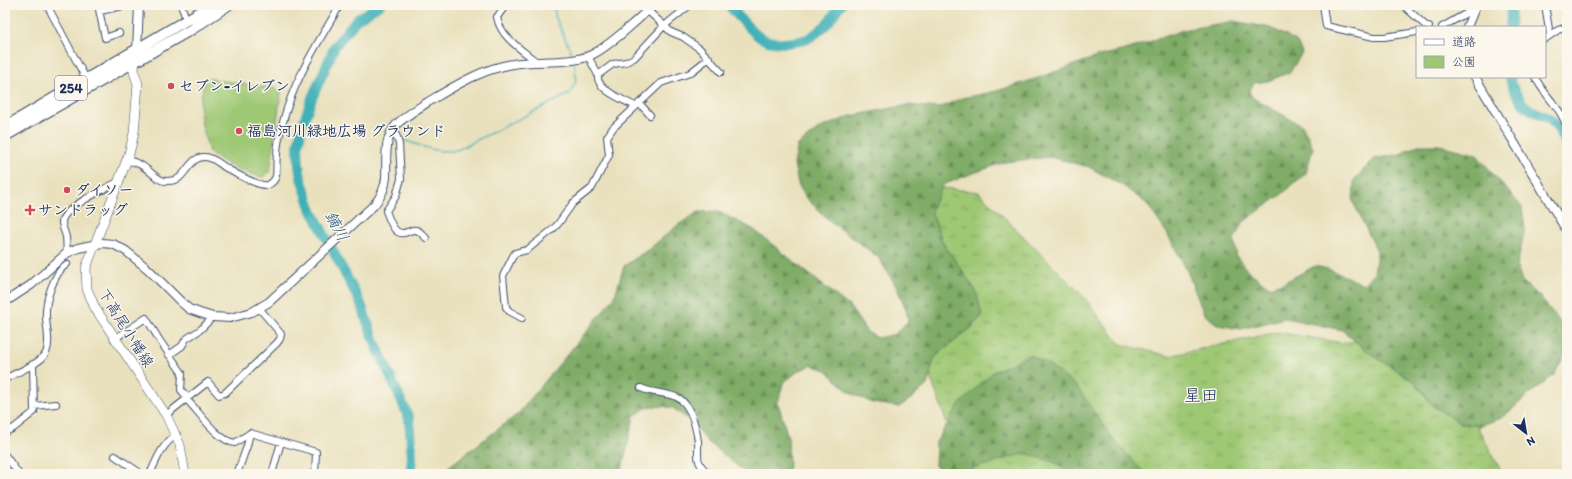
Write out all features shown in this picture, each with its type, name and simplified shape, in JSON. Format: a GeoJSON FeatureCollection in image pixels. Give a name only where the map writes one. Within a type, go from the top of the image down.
{"type":"FeatureCollection","features":[{"type":"Feature","properties":{"kind":"highway","name":"254"},"geometry":{"type":"LineString","coordinates":[[5,127],[212,5]]}},
{"type":"Feature","properties":{"kind":"highway","name":"254"},"geometry":{"type":"LineString","coordinates":[[5,136],[192,29],[228,5]]}},
{"type":"Feature","properties":{"kind":"main road","name":"下高尾小幡線"},"geometry":{"type":"LineString","coordinates":[[137,50],[134,62],[134,72],[138,84],[134,133],[120,181],[86,268],[86,289],[93,304],[114,339],[166,415],[177,435],[183,455],[185,474]]}},
{"type":"Feature","properties":{"kind":"street"},"geometry":{"type":"LineString","coordinates":[[47,5],[86,79]]}},
{"type":"Feature","properties":{"kind":"street"},"geometry":{"type":"LineString","coordinates":[[119,33],[105,38],[99,8],[127,5]]}},
{"type":"Feature","properties":{"kind":"street"},"geometry":{"type":"LineString","coordinates":[[137,50],[139,5]]}},
{"type":"Feature","properties":{"kind":"street"},"geometry":{"type":"LineString","coordinates":[[181,5],[187,21]]}},
{"type":"Feature","properties":{"kind":"street"},"geometry":{"type":"LineString","coordinates":[[127,161],[131,161],[146,167],[157,179],[165,181],[180,178],[193,162],[200,157],[206,156],[212,158],[227,169],[259,184],[267,185],[273,182],[276,176],[279,138],[291,94],[297,80],[340,5]]}},
{"type":"Feature","properties":{"kind":"street"},"geometry":{"type":"LineString","coordinates":[[506,5],[497,17],[498,23],[513,42],[537,62]]}},
{"type":"Feature","properties":{"kind":"street"},"geometry":{"type":"LineString","coordinates":[[598,75],[613,64],[626,62],[634,58],[664,26],[690,5]]}},
{"type":"Feature","properties":{"kind":"street"},"geometry":{"type":"LineString","coordinates":[[1323,5],[1326,26],[1374,37],[1416,32]]}},
{"type":"Feature","properties":{"kind":"street"},"geometry":{"type":"LineString","coordinates":[[1404,5],[1426,26]]}},
{"type":"Feature","properties":{"kind":"street"},"geometry":{"type":"LineString","coordinates":[[1545,5],[1547,37],[1558,30],[1567,27]]}},
{"type":"Feature","properties":{"kind":"street"},"geometry":{"type":"LineString","coordinates":[[1444,26],[1476,7]]}},
{"type":"Feature","properties":{"kind":"street"},"geometry":{"type":"LineString","coordinates":[[1467,26],[1476,7]]}},
{"type":"Feature","properties":{"kind":"street"},"geometry":{"type":"LineString","coordinates":[[5,302],[20,293],[67,253],[78,248],[102,243],[120,247],[149,270],[189,308],[213,317],[230,318],[241,315],[259,308],[269,302],[370,210],[380,196],[386,179],[386,148],[390,134],[405,117],[461,82],[494,68],[514,64],[575,59],[588,56],[606,46],[650,8],[664,26],[671,32],[683,36],[700,49],[721,72]]}},
{"type":"Feature","properties":{"kind":"street"},"geometry":{"type":"LineString","coordinates":[[588,56],[598,75],[597,79],[599,84],[606,90],[637,105],[650,115]]}},
{"type":"Feature","properties":{"kind":"street"},"geometry":{"type":"LineString","coordinates":[[522,318],[508,311],[506,307],[503,276],[515,253],[527,250],[552,230],[573,203],[592,188],[609,155],[607,137],[613,128],[661,83],[690,73],[709,58]]}},
{"type":"Feature","properties":{"kind":"street"},"geometry":{"type":"LineString","coordinates":[[1476,78],[1567,231]]}},
{"type":"Feature","properties":{"kind":"street"},"geometry":{"type":"LineString","coordinates":[[1536,78],[1544,93],[1558,109],[1567,128]]}},
{"type":"Feature","properties":{"kind":"street"},"geometry":{"type":"LineString","coordinates":[[393,130],[397,137],[401,179],[396,196],[386,211],[394,229],[398,232],[404,233],[414,229],[426,238]]}},
{"type":"Feature","properties":{"kind":"street"},"geometry":{"type":"LineString","coordinates":[[67,253],[66,237],[62,222],[63,217],[72,208],[120,181]]}},
{"type":"Feature","properties":{"kind":"street"},"geometry":{"type":"LineString","coordinates":[[5,379],[33,364],[46,353],[48,336],[46,305],[58,272],[67,264]]}},
{"type":"Feature","properties":{"kind":"street"},"geometry":{"type":"LineString","coordinates":[[50,268],[57,275]]}},
{"type":"Feature","properties":{"kind":"street"},"geometry":{"type":"LineString","coordinates":[[166,415],[208,382],[219,395],[226,393],[277,343],[281,334],[259,308]]}},
{"type":"Feature","properties":{"kind":"street"},"geometry":{"type":"LineString","coordinates":[[169,355],[182,346],[186,339],[200,330],[213,317]]}},
{"type":"Feature","properties":{"kind":"street"},"geometry":{"type":"LineString","coordinates":[[114,339],[146,318],[182,373],[181,390],[208,424],[227,441],[235,443],[250,433],[316,452],[314,474]]}},
{"type":"Feature","properties":{"kind":"street"},"geometry":{"type":"LineString","coordinates":[[5,432],[14,428],[34,412],[33,364]]}},
{"type":"Feature","properties":{"kind":"street"},"geometry":{"type":"LineString","coordinates":[[641,388],[672,396],[680,400],[685,405],[689,411],[696,433],[698,442],[698,459],[705,471],[709,474]]}},
{"type":"Feature","properties":{"kind":"street"},"geometry":{"type":"LineString","coordinates":[[34,406],[56,404]]}},
{"type":"Feature","properties":{"kind":"street"},"geometry":{"type":"LineString","coordinates":[[236,474],[247,446],[250,433]]}},
{"type":"Feature","properties":{"kind":"street"},"geometry":{"type":"LineString","coordinates":[[150,474],[160,453],[171,438],[177,435]]}},
{"type":"Feature","properties":{"kind":"street"},"geometry":{"type":"LineString","coordinates":[[272,474],[281,442]]}},
{"type":"Feature","properties":{"kind":"street"},"geometry":{"type":"LineString","coordinates":[[5,455],[19,474]]}},
{"type":"Feature","properties":{"kind":"street"},"geometry":{"type":"LineString","coordinates":[[115,456],[142,474]]}},
{"type":"Feature","properties":{"kind":"green space"},"geometry":{"type":"Polygon","coordinates":[[[1233,21],[1271,28],[1296,41],[1302,53],[1290,72],[1268,81],[1254,83],[1249,92],[1253,98],[1303,126],[1313,148],[1306,173],[1281,195],[1242,223],[1234,240],[1237,257],[1246,269],[1269,287],[1283,283],[1315,266],[1328,269],[1363,284],[1374,274],[1377,251],[1353,202],[1354,180],[1374,159],[1400,154],[1418,145],[1439,145],[1476,154],[1522,207],[1525,228],[1517,266],[1522,281],[1538,295],[1565,328],[1567,342],[1564,356],[1554,375],[1502,418],[1478,426],[1460,423],[1433,406],[1415,382],[1368,352],[1342,330],[1285,318],[1241,329],[1218,325],[1204,314],[1187,271],[1167,233],[1146,203],[1123,186],[1089,167],[1050,157],[1005,162],[943,185],[931,210],[942,241],[976,291],[982,316],[971,328],[935,357],[927,385],[899,407],[873,403],[850,393],[826,370],[811,365],[797,372],[783,383],[778,403],[788,437],[789,465],[787,474],[747,474],[707,441],[693,423],[673,408],[662,406],[646,408],[634,416],[621,474],[439,474],[518,414],[614,298],[624,266],[649,249],[678,225],[698,212],[717,211],[753,229],[850,307],[867,332],[878,338],[895,334],[908,321],[906,307],[893,281],[878,257],[826,218],[806,198],[798,184],[794,164],[798,145],[820,128],[851,116],[908,105],[939,108],[962,98],[997,91],[1099,56],[1129,49],[1183,30],[1233,21]]]}},
{"type":"Feature","properties":{"kind":"green space","name":"福島河川緑地広場 グラウンド"},"geometry":{"type":"Polygon","coordinates":[[[205,78],[278,89],[281,92],[270,171],[263,177],[234,168],[209,152],[201,121],[200,102],[205,78]]]}},
{"type":"Feature","properties":{"kind":"green space"},"geometry":{"type":"Polygon","coordinates":[[[858,178],[979,192],[1084,297],[1120,344],[1169,356],[1278,332],[1342,343],[1425,330],[1503,474],[971,474],[960,459],[858,178]]]}},
{"type":"Feature","properties":{"kind":"green space"},"geometry":{"type":"Polygon","coordinates":[[[1030,355],[1049,365],[1077,387],[1113,439],[1145,474],[1068,474],[1056,463],[1025,453],[954,474],[947,474],[935,466],[936,442],[959,405],[993,372],[1030,355]]]}},
{"type":"Feature","properties":{"kind":"waterway","name":"鏑川"},"geometry":{"type":"LineString","coordinates":[[380,5],[357,19],[335,46],[312,98],[302,126],[298,146],[299,166],[301,178],[312,211],[361,304],[373,338],[409,418],[412,458],[410,474]]}},
{"type":"Feature","properties":{"kind":"waterway"},"geometry":{"type":"LineString","coordinates":[[554,5],[555,16],[571,52]]}},
{"type":"Feature","properties":{"kind":"waterway"},"geometry":{"type":"LineString","coordinates":[[728,5],[758,36],[768,41],[781,43],[810,38],[826,25],[841,5]]}},
{"type":"Feature","properties":{"kind":"waterway"},"geometry":{"type":"LineString","coordinates":[[1510,5],[1510,26]]}},
{"type":"Feature","properties":{"kind":"waterway"},"geometry":{"type":"LineString","coordinates":[[401,139],[436,150],[457,150],[569,94],[574,87],[576,80],[574,63]]}},
{"type":"Feature","properties":{"kind":"waterway"},"geometry":{"type":"LineString","coordinates":[[1510,78],[1514,89],[1521,101],[1527,107],[1546,117],[1555,125],[1567,148]]}},
{"type":"Feature","properties":{"kind":"place","name":"セブン-イレブン"},"geometry":{"type":"Point","coordinates":[171,86]}},
{"type":"Feature","properties":{"kind":"place","name":"福島河川緑地広場 グラウンド"},"geometry":{"type":"Point","coordinates":[239,131]}},
{"type":"Feature","properties":{"kind":"place","name":"ダイソー"},"geometry":{"type":"Point","coordinates":[67,190]}},
{"type":"Feature","properties":{"kind":"place","name":"サンドラッグ"},"geometry":{"type":"Point","coordinates":[30,210]}},
{"type":"Feature","properties":{"kind":"district","name":"星田"},"geometry":{"type":"Point","coordinates":[1201,395]}}]}
